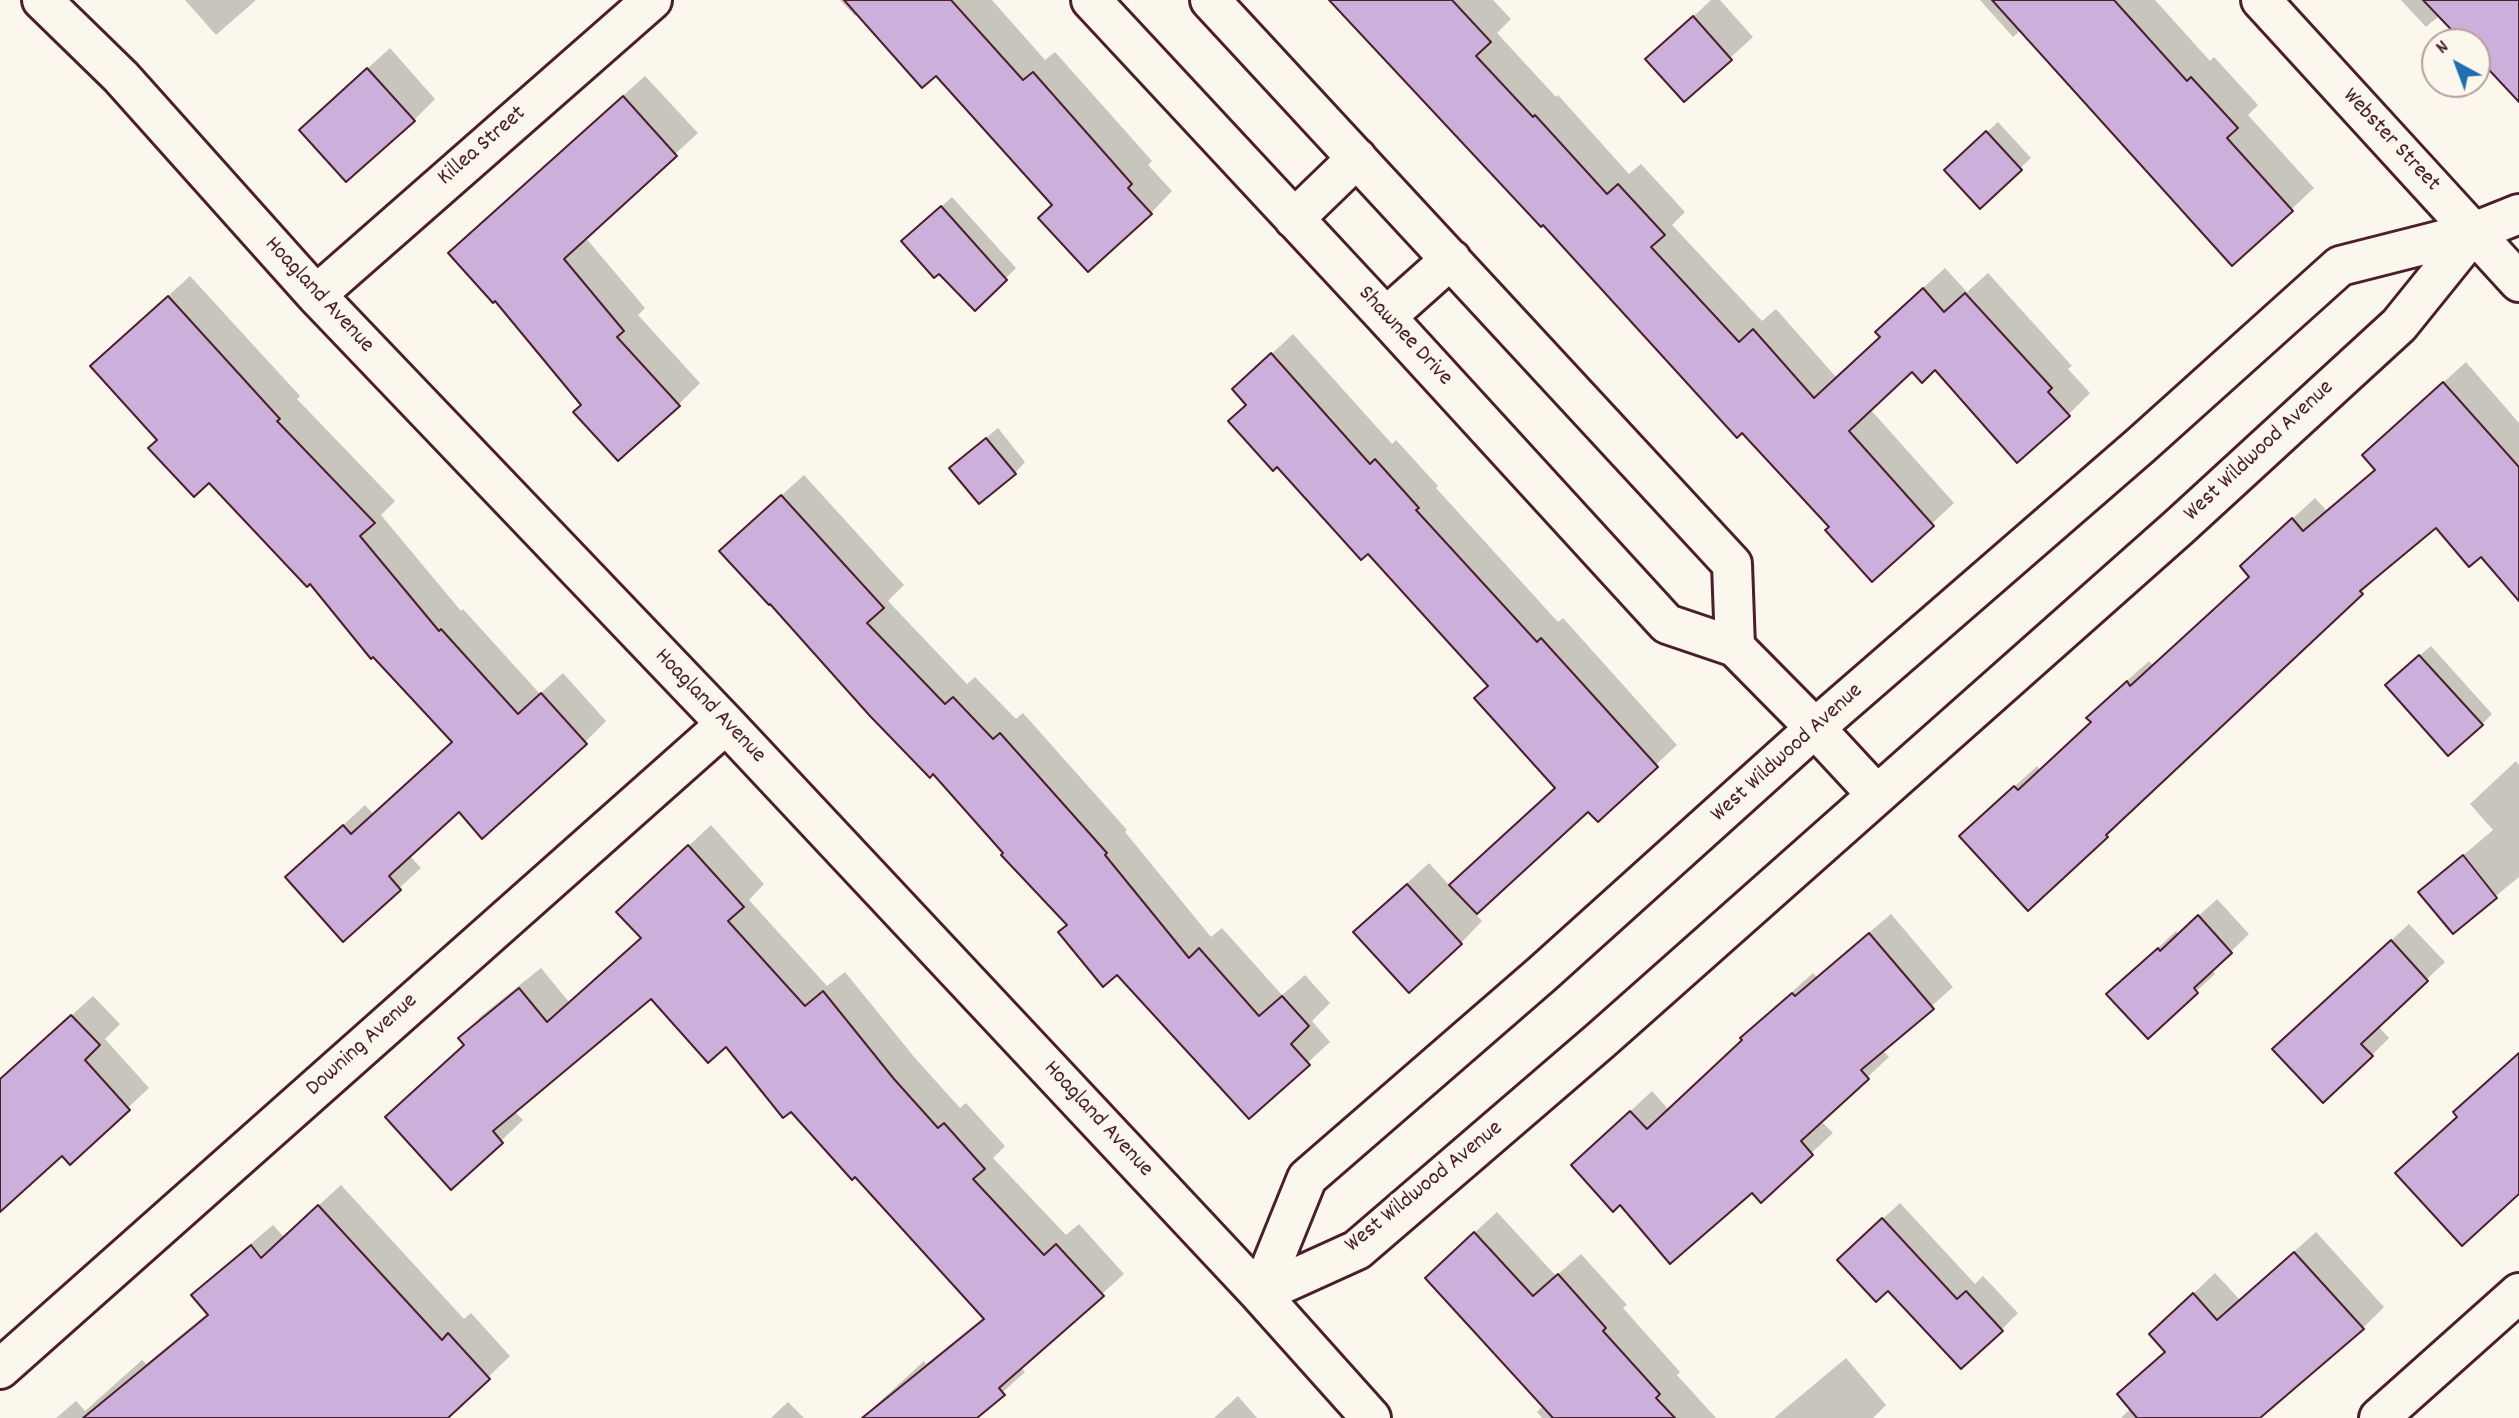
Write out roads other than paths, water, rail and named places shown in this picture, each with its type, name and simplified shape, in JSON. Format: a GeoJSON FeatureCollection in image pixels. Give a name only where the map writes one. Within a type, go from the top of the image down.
{"type":"FeatureCollection","features":[{"type":"Feature","properties":{"kind":"street","name":"Hoagland Avenue"},"geometry":{"type":"LineString","coordinates":[[42,0],[121,77],[316,295],[726,724],[1260,1294],[1371,1418]]}},
{"type":"Feature","properties":{"kind":"street","name":"Killea Street"},"geometry":{"type":"LineString","coordinates":[[316,295],[652,0]]}},
{"type":"Feature","properties":{"kind":"street","name":"Shawnee Drive"},"geometry":{"type":"LineString","coordinates":[[1091,0],[1667,624],[1735,647],[1877,795]]}},
{"type":"Feature","properties":{"kind":"street"},"geometry":{"type":"LineString","coordinates":[[1210,0],[1732,564],[1735,647]]}},
{"type":"Feature","properties":{"kind":"street","name":"Webster Street"},"geometry":{"type":"LineString","coordinates":[[2260,0],[2519,282]]}},
{"type":"Feature","properties":{"kind":"street"},"geometry":{"type":"LineString","coordinates":[[1294,219],[1357,158]]}},
{"type":"Feature","properties":{"kind":"street","name":"West Wildwood Avenue"},"geometry":{"type":"LineString","coordinates":[[1260,1294],[1307,1178],[1542,974],[1815,728],[2141,445],[2340,266],[2474,232],[2519,214]]}},
{"type":"Feature","properties":{"kind":"street","name":"West Wildwood Avenue"},"geometry":{"type":"LineString","coordinates":[[1260,1294],[1357,1250],[1601,1040],[2179,527],[2399,325],[2474,232]]}},
{"type":"Feature","properties":{"kind":"street"},"geometry":{"type":"LineString","coordinates":[[1386,317],[1451,259]]}},
{"type":"Feature","properties":{"kind":"street","name":"Downing Avenue"},"geometry":{"type":"LineString","coordinates":[[0,1369],[726,724]]}},
{"type":"Feature","properties":{"kind":"street"},"geometry":{"type":"LineString","coordinates":[[2379,1418],[2519,1293]]}}]}
